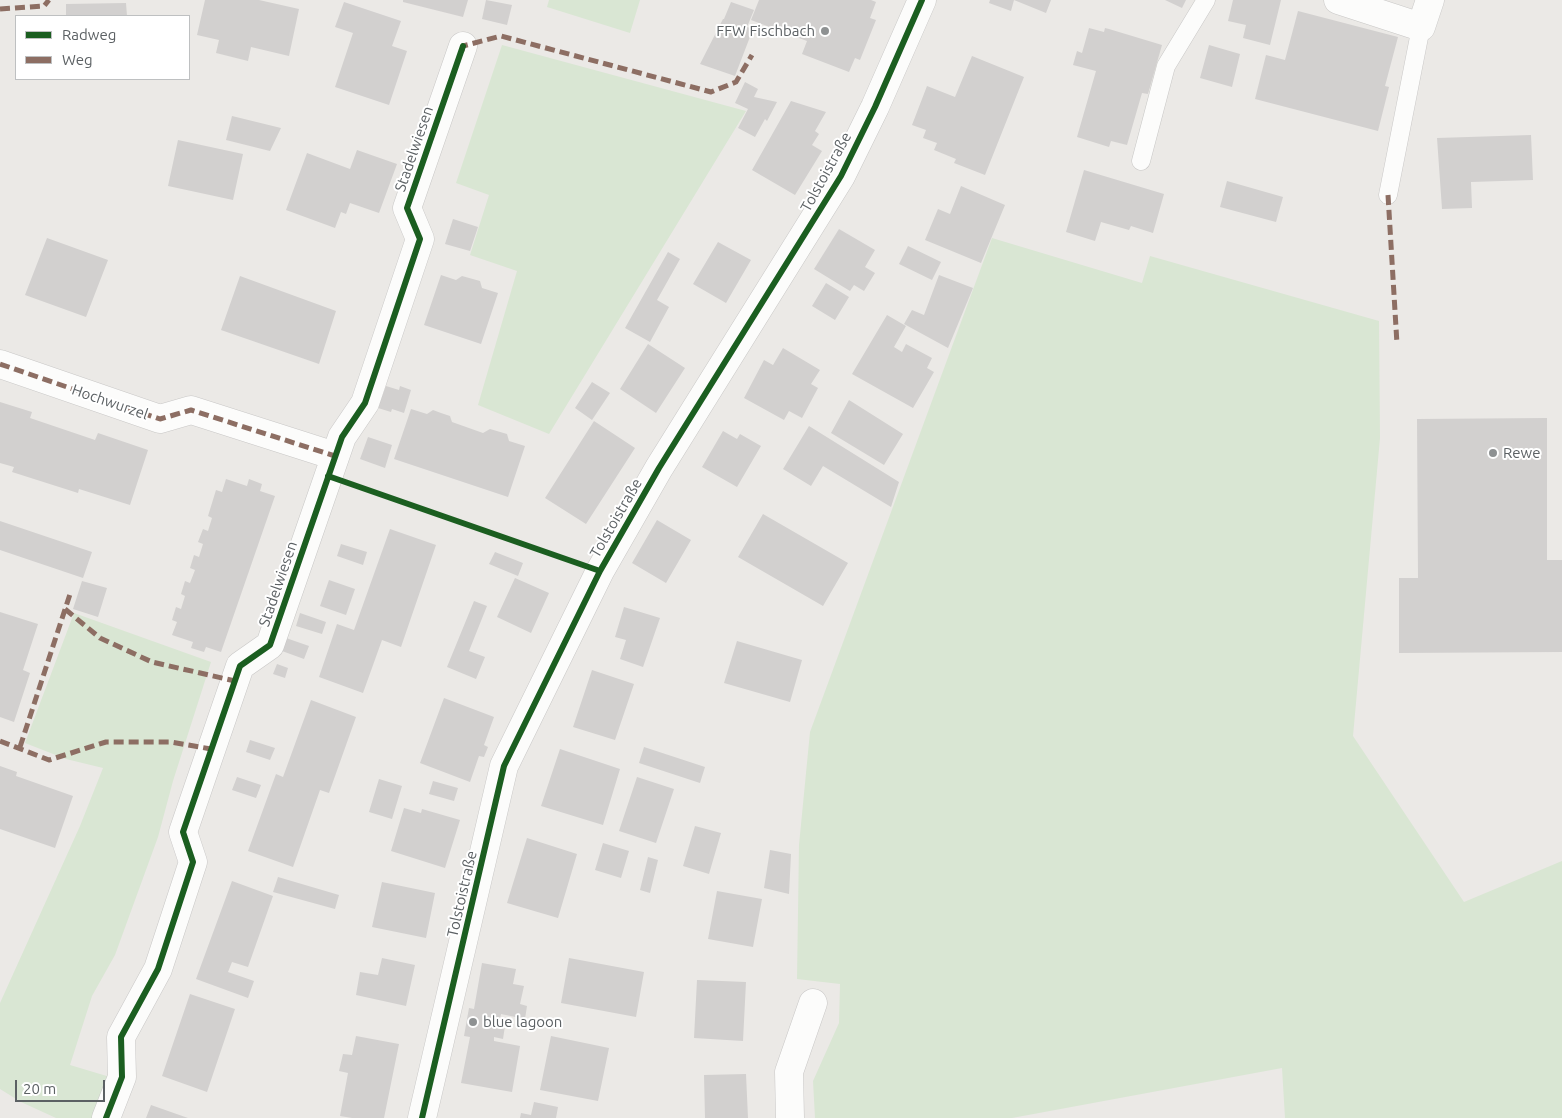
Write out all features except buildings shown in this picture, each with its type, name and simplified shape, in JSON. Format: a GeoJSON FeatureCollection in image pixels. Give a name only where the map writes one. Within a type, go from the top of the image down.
{"type":"FeatureCollection","features":[{"type":"Feature","properties":{"kind":"street","name":"Tolstoistraße"},"geometry":{"type":"LineString","coordinates":[[422,1118],[504,766],[605,562],[659,468],[841,176],[875,107],[922,0]]}},
{"type":"Feature","properties":{"kind":"street"},"geometry":{"type":"LineString","coordinates":[[1338,0],[1421,27],[1430,0]]}},
{"type":"Feature","properties":{"kind":"street","name":"Stadelwiesen"},"geometry":{"type":"LineString","coordinates":[[106,1118],[122,1077],[121,1037],[158,969],[193,862],[183,832],[240,666],[270,645],[342,437],[365,403],[420,238],[407,208],[463,46]]}},
{"type":"Feature","properties":{"kind":"street","name":"Hochwurzel"},"geometry":{"type":"LineString","coordinates":[[0,364],[160,419],[191,410],[335,456]]}},
{"type":"Feature","properties":{"kind":"street"},"geometry":{"type":"LineString","coordinates":[[790,1118],[789,1072],[813,1003]]}},
{"type":"Feature","properties":{"kind":"lane"},"geometry":{"type":"LineString","coordinates":[[1141,161],[1166,66],[1206,0]]}},
{"type":"Feature","properties":{"kind":"lane"},"geometry":{"type":"LineString","coordinates":[[1388,195],[1421,27]]}},
{"type":"Feature","properties":{"kind":"green space"},"geometry":{"type":"Polygon","coordinates":[[[549,0],[640,0],[630,33],[547,7],[549,0]]]}},
{"type":"Feature","properties":{"kind":"green space"},"geometry":{"type":"Polygon","coordinates":[[[502,45],[746,111],[549,434],[478,405],[517,271],[470,255],[489,195],[456,183],[502,45]]]}},
{"type":"Feature","properties":{"kind":"green space"},"geometry":{"type":"Polygon","coordinates":[[[992,238],[1142,283],[1150,256],[1379,321],[1380,438],[1353,736],[1464,902],[1562,861],[1562,1118],[1285,1118],[1282,1068],[1012,1118],[815,1118],[813,1081],[839,1023],[840,984],[797,979],[799,845],[810,732],[992,238]]]}},
{"type":"Feature","properties":{"kind":"green space"},"geometry":{"type":"Polygon","coordinates":[[[74,613],[211,662],[173,781],[158,837],[115,955],[92,996],[70,1065],[110,1077],[95,1118],[56,1118],[21,1102],[0,1089],[0,1003],[80,826],[103,768],[66,759],[25,743],[74,613]]]}},
{"type":"Feature","properties":{"kind":"marked path"},"geometry":{"type":"LineString","coordinates":[[0,9],[44,6],[49,0]]}},
{"type":"Feature","properties":{"kind":"marked path"},"geometry":{"type":"LineString","coordinates":[[462,51],[463,46],[501,36],[711,92],[736,82],[752,55]]}},
{"type":"Feature","properties":{"kind":"marked path"},"geometry":{"type":"LineString","coordinates":[[1388,195],[1397,344]]}},
{"type":"Feature","properties":{"kind":"marked path"},"geometry":{"type":"LineString","coordinates":[[0,364],[160,419],[191,410],[335,456]]}},
{"type":"Feature","properties":{"kind":"marked path"},"geometry":{"type":"LineString","coordinates":[[20,747],[71,591]]}},
{"type":"Feature","properties":{"kind":"marked path"},"geometry":{"type":"LineString","coordinates":[[65,609],[100,638],[152,662],[235,681]]}},
{"type":"Feature","properties":{"kind":"marked path"},"geometry":{"type":"LineString","coordinates":[[0,741],[49,760],[106,742],[171,742],[211,749]]}},
{"type":"Feature","properties":{"kind":"cycle path"},"geometry":{"type":"LineString","coordinates":[[422,1118],[504,766],[600,571],[659,468],[841,176],[875,107],[922,0]]}},
{"type":"Feature","properties":{"kind":"cycle path"},"geometry":{"type":"LineString","coordinates":[[106,1118],[122,1077],[121,1037],[158,969],[193,862],[183,832],[240,666],[270,645],[342,437],[365,403],[420,239],[407,208],[463,46]]}},
{"type":"Feature","properties":{"kind":"cycle path"},"geometry":{"type":"LineString","coordinates":[[328,476],[600,571]]}},
{"type":"Feature","properties":{"kind":"place","name":"FFW Fischbach"},"geometry":{"type":"Point","coordinates":[825,31]}},
{"type":"Feature","properties":{"kind":"place","name":"Rewe"},"geometry":{"type":"Point","coordinates":[1493,453]}},
{"type":"Feature","properties":{"kind":"place","name":"blue lagoon"},"geometry":{"type":"Point","coordinates":[473,1022]}}]}
